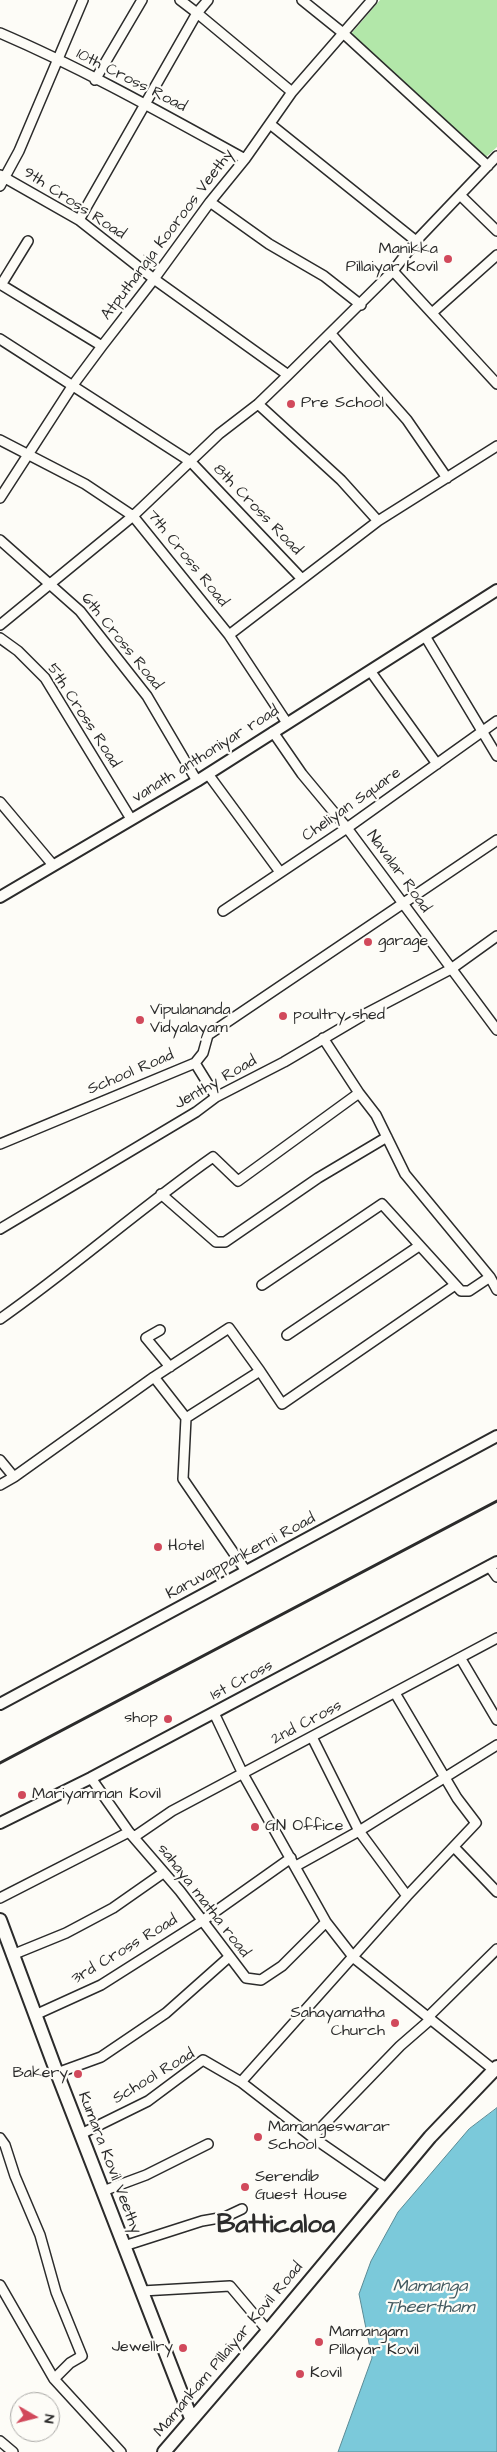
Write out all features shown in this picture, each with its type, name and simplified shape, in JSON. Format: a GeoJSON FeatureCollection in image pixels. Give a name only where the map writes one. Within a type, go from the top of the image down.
{"type":"FeatureCollection","features":[{"type":"Feature","properties":{"kind":"main road","name":"Kumara Kovil Veethy"},"geometry":{"type":"LineString","coordinates":[[0,1920],[57,2073],[191,2418]]}},
{"type":"Feature","properties":{"kind":"main road","name":"Mamankam Pillaiyar Kovil Road"},"geometry":{"type":"LineString","coordinates":[[164,2452],[430,2137],[496,2069]]}},
{"type":"Feature","properties":{"kind":"street"},"geometry":{"type":"LineString","coordinates":[[2,179],[19,151],[56,59],[83,0]]}},
{"type":"Feature","properties":{"kind":"street"},"geometry":{"type":"LineString","coordinates":[[95,80],[142,0]]}},
{"type":"Feature","properties":{"kind":"street"},"geometry":{"type":"LineString","coordinates":[[180,0],[292,92]]}},
{"type":"Feature","properties":{"kind":"street"},"geometry":{"type":"LineString","coordinates":[[79,220],[197,13],[208,0]]}},
{"type":"Feature","properties":{"kind":"street"},"geometry":{"type":"LineString","coordinates":[[302,0],[342,33],[488,166]]}},
{"type":"Feature","properties":{"kind":"street","name":"Atputhanaja Kooroos Veethy"},"geometry":{"type":"LineString","coordinates":[[0,498],[73,385],[102,346],[210,202],[245,159],[292,92],[372,0]]}},
{"type":"Feature","properties":{"kind":"street","name":"10th Cross Road"},"geometry":{"type":"LineString","coordinates":[[0,33],[146,104],[245,159]]}},
{"type":"Feature","properties":{"kind":"street"},"geometry":{"type":"LineString","coordinates":[[270,124],[416,241]]}},
{"type":"Feature","properties":{"kind":"street"},"geometry":{"type":"LineString","coordinates":[[0,625],[132,516],[219,434],[258,404],[288,376],[361,305],[393,271],[416,241],[497,156]]}},
{"type":"Feature","properties":{"kind":"street","name":"9th Cross Road"},"geometry":{"type":"LineString","coordinates":[[2,179],[79,220],[154,279],[288,376]]}},
{"type":"Feature","properties":{"kind":"street"},"geometry":{"type":"LineString","coordinates":[[460,195],[497,232]]}},
{"type":"Feature","properties":{"kind":"street"},"geometry":{"type":"LineString","coordinates":[[210,202],[269,244],[324,276],[361,305]]}},
{"type":"Feature","properties":{"kind":"street"},"geometry":{"type":"LineString","coordinates":[[28,241],[0,284],[102,346]]}},
{"type":"Feature","properties":{"kind":"street"},"geometry":{"type":"LineString","coordinates":[[432,312],[497,255]]}},
{"type":"Feature","properties":{"kind":"street"},"geometry":{"type":"LineString","coordinates":[[393,271],[497,384]]}},
{"type":"Feature","properties":{"kind":"street"},"geometry":{"type":"LineString","coordinates":[[331,334],[407,420],[447,478]]}},
{"type":"Feature","properties":{"kind":"street","name":"8th Cross Road"},"geometry":{"type":"LineString","coordinates":[[0,339],[191,462],[302,580]]}},
{"type":"Feature","properties":{"kind":"street"},"geometry":{"type":"LineString","coordinates":[[258,404],[341,480],[378,521]]}},
{"type":"Feature","properties":{"kind":"street","name":"7th Cross Road"},"geometry":{"type":"LineString","coordinates":[[0,440],[85,484],[132,516],[229,635],[287,723]]}},
{"type":"Feature","properties":{"kind":"street"},"geometry":{"type":"LineString","coordinates":[[229,635],[378,521],[497,446]]}},
{"type":"Feature","properties":{"kind":"street","name":"6th Cross Road"},"geometry":{"type":"LineString","coordinates":[[0,540],[80,611],[147,696],[197,781]]}},
{"type":"Feature","properties":{"kind":"street","name":"vanath anthoniyar road"},"geometry":{"type":"LineString","coordinates":[[0,897],[197,781],[371,672],[497,590]]}},
{"type":"Feature","properties":{"kind":"street"},"geometry":{"type":"LineString","coordinates":[[425,636],[497,756]]}},
{"type":"Feature","properties":{"kind":"street","name":"5th Cross Road"},"geometry":{"type":"LineString","coordinates":[[0,638],[18,651],[45,678],[131,819]]}},
{"type":"Feature","properties":{"kind":"street"},"geometry":{"type":"LineString","coordinates":[[371,672],[437,764]]}},
{"type":"Feature","properties":{"kind":"street","name":"Cheliyan Square"},"geometry":{"type":"LineString","coordinates":[[223,910],[347,828],[497,721]]}},
{"type":"Feature","properties":{"kind":"street","name":"Navalar Road"},"geometry":{"type":"LineString","coordinates":[[274,732],[302,774],[347,828],[497,1030]]}},
{"type":"Feature","properties":{"kind":"street"},"geometry":{"type":"LineString","coordinates":[[208,774],[280,872]]}},
{"type":"Feature","properties":{"kind":"street"},"geometry":{"type":"LineString","coordinates":[[0,802],[53,865]]}},
{"type":"Feature","properties":{"kind":"street","name":"School Road"},"geometry":{"type":"LineString","coordinates":[[0,1144],[195,1062],[203,1053],[208,1035],[497,840]]}},
{"type":"Feature","properties":{"kind":"street","name":"Jenthy Road"},"geometry":{"type":"LineString","coordinates":[[0,1229],[188,1116],[216,1097],[284,1062],[451,968],[497,936]]}},
{"type":"Feature","properties":{"kind":"street"},"geometry":{"type":"LineString","coordinates":[[324,1038],[359,1093],[376,1115],[405,1174],[490,1277],[497,1290]]}},
{"type":"Feature","properties":{"kind":"street"},"geometry":{"type":"LineString","coordinates":[[195,1062],[216,1097]]}},
{"type":"Feature","properties":{"kind":"street"},"geometry":{"type":"LineString","coordinates":[[0,1319],[58,1278],[161,1194],[213,1157],[238,1181],[359,1093]]}},
{"type":"Feature","properties":{"kind":"street"},"geometry":{"type":"LineString","coordinates":[[161,1194],[216,1242],[225,1242],[318,1178],[387,1137]]}},
{"type":"Feature","properties":{"kind":"street"},"geometry":{"type":"LineString","coordinates":[[262,1285],[382,1204],[461,1291],[469,1291],[490,1277]]}},
{"type":"Feature","properties":{"kind":"street"},"geometry":{"type":"LineString","coordinates":[[287,1334],[419,1246]]}},
{"type":"Feature","properties":{"kind":"street"},"geometry":{"type":"LineString","coordinates":[[0,1485],[154,1377],[229,1328],[282,1404],[455,1285]]}},
{"type":"Feature","properties":{"kind":"street"},"geometry":{"type":"LineString","coordinates":[[160,1330],[146,1338],[170,1367]]}},
{"type":"Feature","properties":{"kind":"street"},"geometry":{"type":"LineString","coordinates":[[186,1418],[260,1371]]}},
{"type":"Feature","properties":{"kind":"street"},"geometry":{"type":"LineString","coordinates":[[154,1377],[186,1418],[183,1479],[246,1571]]}},
{"type":"Feature","properties":{"kind":"street","name":"Karuvappankerni Road"},"geometry":{"type":"LineString","coordinates":[[0,1704],[497,1436]]}},
{"type":"Feature","properties":{"kind":"street"},"geometry":{"type":"LineString","coordinates":[[0,1460],[14,1477]]}},
{"type":"Feature","properties":{"kind":"street"},"geometry":{"type":"LineString","coordinates":[[493,1564],[497,1577]]}},
{"type":"Feature","properties":{"kind":"street","name":"1st Cross"},"geometry":{"type":"LineString","coordinates":[[0,1823],[91,1778],[493,1564]]}},
{"type":"Feature","properties":{"kind":"street","name":"2nd Cross"},"geometry":{"type":"LineString","coordinates":[[0,1898],[131,1835],[172,1811],[461,1659],[497,1638]]}},
{"type":"Feature","properties":{"kind":"street"},"geometry":{"type":"LineString","coordinates":[[461,1659],[497,1720]]}},
{"type":"Feature","properties":{"kind":"street"},"geometry":{"type":"LineString","coordinates":[[241,2082],[354,1958],[407,1896],[476,1824],[457,1798],[395,1693]]}},
{"type":"Feature","properties":{"kind":"street"},"geometry":{"type":"LineString","coordinates":[[214,1713],[243,1774],[326,1922],[354,1958],[496,2069]]}},
{"type":"Feature","properties":{"kind":"street"},"geometry":{"type":"LineString","coordinates":[[312,1737],[359,1831],[407,1896]]}},
{"type":"Feature","properties":{"kind":"street","name":"3rd Cross Road"},"geometry":{"type":"LineString","coordinates":[[36,2016],[101,1984],[293,1862],[359,1831],[444,1776],[497,1745]]}},
{"type":"Feature","properties":{"kind":"street","name":"sahaya matha road"},"geometry":{"type":"LineString","coordinates":[[91,1778],[131,1835],[246,1978],[261,1980],[282,1966],[326,1922]]}},
{"type":"Feature","properties":{"kind":"street"},"geometry":{"type":"LineString","coordinates":[[454,1847],[497,1892]]}},
{"type":"Feature","properties":{"kind":"street"},"geometry":{"type":"LineString","coordinates":[[12,1955],[66,1933],[113,1908],[162,1873]]}},
{"type":"Feature","properties":{"kind":"street"},"geometry":{"type":"LineString","coordinates":[[312,2137],[497,1949]]}},
{"type":"Feature","properties":{"kind":"street"},"geometry":{"type":"LineString","coordinates":[[57,2073],[101,2057],[142,2030],[166,2013],[229,1957]]}},
{"type":"Feature","properties":{"kind":"street","name":"School Road"},"geometry":{"type":"LineString","coordinates":[[81,2134],[148,2101],[203,2060],[241,2082],[312,2137],[386,2188]]}},
{"type":"Feature","properties":{"kind":"street"},"geometry":{"type":"LineString","coordinates":[[0,2138],[5,2144],[14,2176],[40,2235],[56,2292],[82,2356],[70,2363],[54,2379]]}},
{"type":"Feature","properties":{"kind":"street"},"geometry":{"type":"LineString","coordinates":[[103,2191],[146,2175],[208,2144]]}},
{"type":"Feature","properties":{"kind":"street"},"geometry":{"type":"LineString","coordinates":[[124,2246],[202,2221],[225,2216],[242,2209]]}},
{"type":"Feature","properties":{"kind":"street"},"geometry":{"type":"LineString","coordinates":[[0,2285],[54,2379],[121,2452]]}},
{"type":"Feature","properties":{"kind":"street"},"geometry":{"type":"LineString","coordinates":[[142,2291],[230,2286],[268,2331]]}},
{"type":"Feature","properties":{"kind":"street"},"geometry":{"type":"LineString","coordinates":[[0,2442],[13,2452]]}},
{"type":"Feature","properties":{"kind":"green space"},"geometry":{"type":"Polygon","coordinates":[[[380,0],[497,0],[497,147],[485,158],[350,35],[380,0]]]}},
{"type":"Feature","properties":{"kind":"water","name":"Mamanga Theertham"},"geometry":{"type":"Polygon","coordinates":[[[497,2108],[497,2452],[338,2452],[372,2358],[359,2294],[371,2261],[398,2212],[469,2129],[497,2108]]]}},
{"type":"Feature","properties":{"kind":"railway"},"geometry":{"type":"LineString","coordinates":[[0,1763],[497,1501]]}},
{"type":"Feature","properties":{"kind":"place","name":"Manikka Pillaiyar Kovil"},"geometry":{"type":"Point","coordinates":[448,259]}},
{"type":"Feature","properties":{"kind":"place","name":"Pre School"},"geometry":{"type":"Point","coordinates":[291,404]}},
{"type":"Feature","properties":{"kind":"place","name":"garage"},"geometry":{"type":"Point","coordinates":[368,942]}},
{"type":"Feature","properties":{"kind":"place","name":"poultry shed"},"geometry":{"type":"Point","coordinates":[283,1016]}},
{"type":"Feature","properties":{"kind":"place","name":"Vipulananda Vidyalayam"},"geometry":{"type":"Point","coordinates":[140,1020]}},
{"type":"Feature","properties":{"kind":"place","name":"Hotel"},"geometry":{"type":"Point","coordinates":[158,1547]}},
{"type":"Feature","properties":{"kind":"place","name":"shop"},"geometry":{"type":"Point","coordinates":[168,1719]}},
{"type":"Feature","properties":{"kind":"place","name":"Mariyamman Kovil"},"geometry":{"type":"Point","coordinates":[22,1795]}},
{"type":"Feature","properties":{"kind":"place","name":"GN Office"},"geometry":{"type":"Point","coordinates":[255,1827]}},
{"type":"Feature","properties":{"kind":"place","name":"Sahayamatha Church"},"geometry":{"type":"Point","coordinates":[395,2023]}},
{"type":"Feature","properties":{"kind":"place","name":"Bakery"},"geometry":{"type":"Point","coordinates":[78,2074]}},
{"type":"Feature","properties":{"kind":"place","name":"Mamangeswarar School"},"geometry":{"type":"Point","coordinates":[258,2137]}},
{"type":"Feature","properties":{"kind":"place","name":"Serendib Guest House"},"geometry":{"type":"Point","coordinates":[245,2187]}},
{"type":"Feature","properties":{"kind":"place","name":"Mamangam Pillayar Kovil"},"geometry":{"type":"Point","coordinates":[319,2342]}},
{"type":"Feature","properties":{"kind":"place","name":"Jewellry"},"geometry":{"type":"Point","coordinates":[183,2348]}},
{"type":"Feature","properties":{"kind":"place","name":"Kovil"},"geometry":{"type":"Point","coordinates":[300,2374]}},
{"type":"Feature","properties":{"kind":"district","name":"Batticaloa"},"geometry":{"type":"Point","coordinates":[276,2227]}}]}
